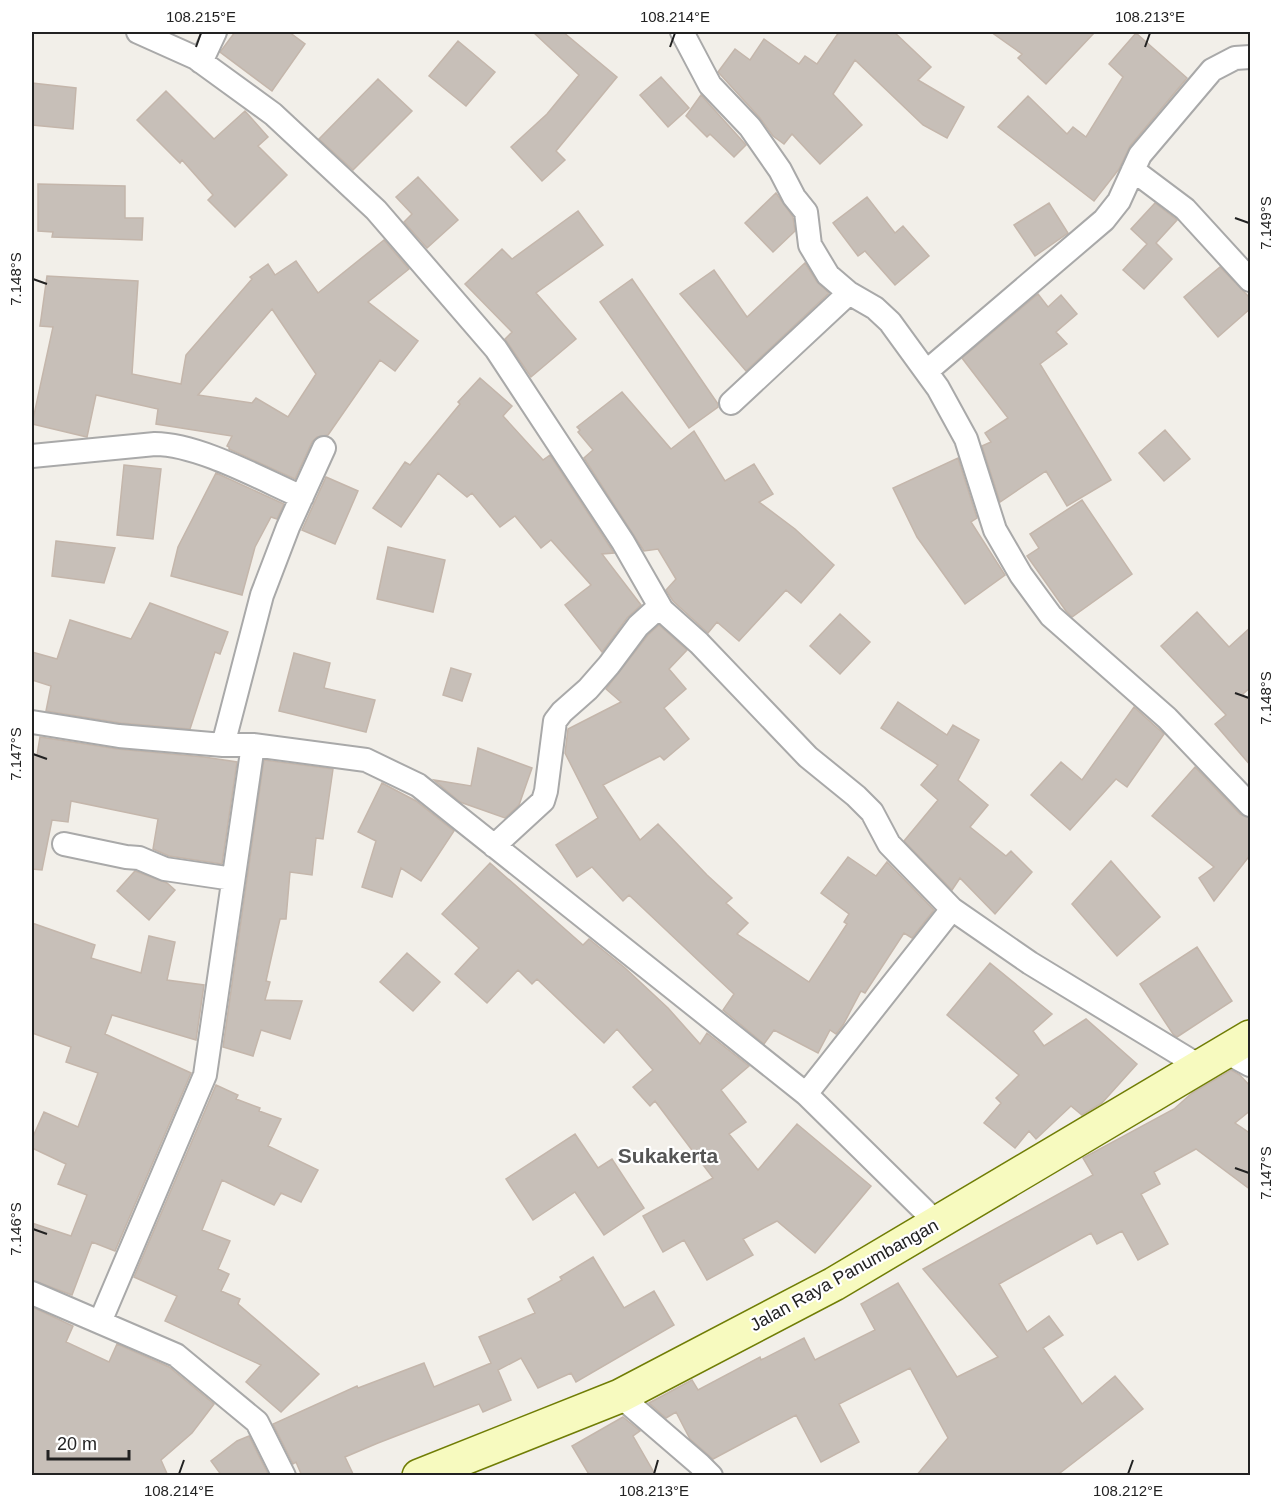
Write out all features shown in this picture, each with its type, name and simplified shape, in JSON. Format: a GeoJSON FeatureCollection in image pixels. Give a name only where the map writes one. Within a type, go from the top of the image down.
{"type":"FeatureCollection","features":[{"type":"Feature","properties":{"kind":"main road","name":"Jalan Raya Panumbangan"},"geometry":{"type":"LineString","coordinates":[[419,1476],[620,1396],[834,1284],[1232,1055]]}},
{"type":"Feature","properties":{"kind":"street"},"geometry":{"type":"LineString","coordinates":[[138,32],[201,62],[273,114],[376,210],[496,349],[622,542],[659,607],[699,643],[808,757],[872,812],[889,844],[952,909],[1030,963],[1232,1055]]}},
{"type":"Feature","properties":{"kind":"street"},"geometry":{"type":"LineString","coordinates":[[201,62],[215,32]]}},
{"type":"Feature","properties":{"kind":"street"},"geometry":{"type":"LineString","coordinates":[[682,32],[710,85],[750,127],[806,212],[810,245],[828,275],[849,293],[875,308],[890,322],[938,388],[966,439],[995,530],[1021,575],[1051,616],[1167,718],[1251,805]]}},
{"type":"Feature","properties":{"kind":"street"},"geometry":{"type":"LineString","coordinates":[[927,371],[1104,220],[1119,201],[1146,147],[1212,70],[1235,58],[1251,57]]}},
{"type":"Feature","properties":{"kind":"street"},"geometry":{"type":"LineString","coordinates":[[1133,170],[1185,209],[1251,280]]}},
{"type":"Feature","properties":{"kind":"street"},"geometry":{"type":"LineString","coordinates":[[731,403],[849,293]]}},
{"type":"Feature","properties":{"kind":"street"},"geometry":{"type":"LineString","coordinates":[[32,456],[172,444],[193,450],[302,496]]}},
{"type":"Feature","properties":{"kind":"street"},"geometry":{"type":"LineString","coordinates":[[223,745],[262,595],[324,448]]}},
{"type":"Feature","properties":{"kind":"street"},"geometry":{"type":"LineString","coordinates":[[494,846],[543,801],[555,721],[609,665],[638,626],[659,607]]}},
{"type":"Feature","properties":{"kind":"street"},"geometry":{"type":"LineString","coordinates":[[32,722],[119,736],[223,745],[253,745],[366,760],[418,785],[806,1094],[937,1223]]}},
{"type":"Feature","properties":{"kind":"street"},"geometry":{"type":"LineString","coordinates":[[100,1322],[205,1075],[253,745]]}},
{"type":"Feature","properties":{"kind":"street"},"geometry":{"type":"LineString","coordinates":[[64,844],[139,858],[165,869],[233,879]]}},
{"type":"Feature","properties":{"kind":"street"},"geometry":{"type":"LineString","coordinates":[[806,1094],[952,909]]}},
{"type":"Feature","properties":{"kind":"street"},"geometry":{"type":"LineString","coordinates":[[32,1293],[176,1355],[257,1422],[284,1476]]}},
{"type":"Feature","properties":{"kind":"street"},"geometry":{"type":"LineString","coordinates":[[620,1396],[711,1476]]}},
{"type":"Feature","properties":{"kind":"building"},"geometry":{"type":"Polygon","coordinates":[[[235,32],[289,32],[305,44],[272,91],[220,52],[235,32]]]}},
{"type":"Feature","properties":{"kind":"building"},"geometry":{"type":"Polygon","coordinates":[[[533,32],[563,32],[617,77],[556,151],[565,160],[542,181],[511,147],[547,114],[579,75],[533,32]]]}},
{"type":"Feature","properties":{"kind":"building"},"geometry":{"type":"Polygon","coordinates":[[[839,32],[894,32],[931,67],[918,80],[964,107],[947,138],[923,125],[855,60],[833,94],[862,125],[820,164],[792,134],[784,144],[773,136],[760,118],[718,72],[735,49],[750,60],[764,39],[799,64],[805,56],[817,64],[839,32]]]}},
{"type":"Feature","properties":{"kind":"building"},"geometry":{"type":"Polygon","coordinates":[[[991,32],[1095,32],[1046,84],[1018,58],[1022,54],[991,32]]]}},
{"type":"Feature","properties":{"kind":"building"},"geometry":{"type":"Polygon","coordinates":[[[1136,33],[1187,78],[1130,146],[1119,169],[1094,201],[998,127],[1028,96],[1067,134],[1073,127],[1086,137],[1123,77],[1109,64],[1136,33]]]}},
{"type":"Feature","properties":{"kind":"building"},"geometry":{"type":"Polygon","coordinates":[[[458,41],[495,72],[466,106],[429,76],[458,41]]]}},
{"type":"Feature","properties":{"kind":"building"},"geometry":{"type":"Polygon","coordinates":[[[661,77],[689,108],[668,127],[640,95],[661,77]]]}},
{"type":"Feature","properties":{"kind":"building"},"geometry":{"type":"Polygon","coordinates":[[[378,79],[412,111],[353,170],[319,139],[378,79]]]}},
{"type":"Feature","properties":{"kind":"building"},"geometry":{"type":"Polygon","coordinates":[[[32,83],[76,88],[73,129],[32,125],[32,83]]]}},
{"type":"Feature","properties":{"kind":"building"},"geometry":{"type":"Polygon","coordinates":[[[166,91],[214,139],[245,111],[268,137],[258,146],[287,175],[235,227],[208,200],[213,195],[182,160],[180,163],[137,120],[166,91]]]}},
{"type":"Feature","properties":{"kind":"building"},"geometry":{"type":"Polygon","coordinates":[[[701,95],[746,145],[734,157],[710,134],[707,137],[686,116],[701,95]]]}},
{"type":"Feature","properties":{"kind":"building"},"geometry":{"type":"Polygon","coordinates":[[[418,177],[458,220],[427,248],[404,222],[412,214],[396,197],[418,177]]]}},
{"type":"Feature","properties":{"kind":"building"},"geometry":{"type":"Polygon","coordinates":[[[38,184],[125,186],[125,218],[143,218],[142,240],[52,237],[53,232],[38,231],[38,184]]]}},
{"type":"Feature","properties":{"kind":"building"},"geometry":{"type":"Polygon","coordinates":[[[776,193],[793,217],[795,231],[773,252],[745,223],[776,193]]]}},
{"type":"Feature","properties":{"kind":"building"},"geometry":{"type":"Polygon","coordinates":[[[867,197],[895,233],[903,226],[929,256],[895,285],[865,251],[858,256],[833,223],[867,197]]]}},
{"type":"Feature","properties":{"kind":"building"},"geometry":{"type":"Polygon","coordinates":[[[1049,203],[1068,233],[1035,256],[1014,225],[1049,203]]]}},
{"type":"Feature","properties":{"kind":"building"},"geometry":{"type":"Polygon","coordinates":[[[1155,203],[1177,220],[1156,243],[1172,259],[1144,289],[1123,270],[1147,244],[1131,229],[1155,203]]]}},
{"type":"Feature","properties":{"kind":"building"},"geometry":{"type":"Polygon","coordinates":[[[578,211],[603,245],[536,293],[576,339],[531,377],[505,339],[512,332],[465,284],[502,249],[512,259],[578,211]]]}},
{"type":"Feature","properties":{"kind":"building"},"geometry":{"type":"Polygon","coordinates":[[[384,240],[409,269],[368,302],[418,341],[395,371],[380,360],[328,435],[317,437],[312,442],[295,479],[229,449],[227,446],[232,436],[156,424],[158,409],[96,395],[87,437],[32,424],[53,327],[40,326],[47,276],[138,281],[132,374],[181,384],[186,355],[252,279],[250,277],[268,264],[275,275],[296,261],[318,293],[384,240]],[[272,309],[198,395],[252,403],[256,398],[288,417],[316,374],[272,309]]]}},
{"type":"Feature","properties":{"kind":"building"},"geometry":{"type":"Polygon","coordinates":[[[805,263],[817,282],[829,293],[746,371],[680,294],[714,270],[747,317],[805,263]]]}},
{"type":"Feature","properties":{"kind":"building"},"geometry":{"type":"Polygon","coordinates":[[[1220,267],[1251,299],[1251,308],[1218,337],[1184,297],[1220,267]]]}},
{"type":"Feature","properties":{"kind":"building"},"geometry":{"type":"Polygon","coordinates":[[[632,279],[718,404],[718,407],[689,428],[600,302],[632,279]]]}},
{"type":"Feature","properties":{"kind":"building"},"geometry":{"type":"Polygon","coordinates":[[[1038,294],[1048,307],[1061,295],[1077,314],[1056,332],[1067,344],[1040,364],[1111,480],[1067,506],[1046,471],[1000,502],[982,446],[991,442],[985,433],[1008,418],[962,358],[1038,294]]]}},
{"type":"Feature","properties":{"kind":"building"},"geometry":{"type":"Polygon","coordinates":[[[480,378],[512,406],[503,416],[543,460],[550,455],[614,553],[602,554],[641,605],[627,618],[602,652],[565,605],[591,585],[551,540],[541,548],[515,516],[500,527],[472,493],[467,497],[438,473],[401,527],[373,508],[405,462],[410,465],[460,404],[458,402],[480,378]]]}},
{"type":"Feature","properties":{"kind":"building"},"geometry":{"type":"Polygon","coordinates":[[[622,392],[671,449],[694,431],[725,481],[754,464],[773,494],[759,502],[795,529],[834,565],[801,603],[786,590],[739,641],[717,622],[708,633],[673,601],[666,590],[676,579],[658,549],[644,551],[584,458],[593,450],[578,432],[580,430],[577,427],[622,392]]]}},
{"type":"Feature","properties":{"kind":"building"},"geometry":{"type":"Polygon","coordinates":[[[1165,430],[1190,459],[1164,481],[1139,453],[1165,430]]]}},
{"type":"Feature","properties":{"kind":"building"},"geometry":{"type":"Polygon","coordinates":[[[958,458],[977,518],[971,522],[1005,575],[965,604],[917,537],[893,488],[958,458]]]}},
{"type":"Feature","properties":{"kind":"building"},"geometry":{"type":"Polygon","coordinates":[[[124,465],[161,469],[153,539],[117,535],[124,465]]]}},
{"type":"Feature","properties":{"kind":"building"},"geometry":{"type":"Polygon","coordinates":[[[216,473],[284,504],[277,519],[271,517],[255,547],[242,595],[171,576],[178,547],[216,473]]]}},
{"type":"Feature","properties":{"kind":"building"},"geometry":{"type":"Polygon","coordinates":[[[326,477],[358,491],[335,544],[302,530],[326,477]]]}},
{"type":"Feature","properties":{"kind":"building"},"geometry":{"type":"Polygon","coordinates":[[[1082,500],[1132,574],[1072,617],[1027,556],[1039,548],[1030,534],[1082,500]]]}},
{"type":"Feature","properties":{"kind":"building"},"geometry":{"type":"Polygon","coordinates":[[[56,541],[115,548],[104,583],[52,576],[56,541]]]}},
{"type":"Feature","properties":{"kind":"building"},"geometry":{"type":"Polygon","coordinates":[[[388,547],[445,560],[433,612],[377,599],[388,547]]]}},
{"type":"Feature","properties":{"kind":"building"},"geometry":{"type":"Polygon","coordinates":[[[150,603],[228,632],[220,654],[215,652],[190,729],[121,723],[46,711],[51,686],[32,680],[32,652],[57,659],[70,620],[131,639],[150,603]]]}},
{"type":"Feature","properties":{"kind":"building"},"geometry":{"type":"Polygon","coordinates":[[[1197,612],[1229,647],[1251,627],[1251,687],[1243,694],[1246,699],[1251,695],[1251,766],[1215,724],[1226,715],[1161,646],[1197,612]]]}},
{"type":"Feature","properties":{"kind":"building"},"geometry":{"type":"Polygon","coordinates":[[[840,614],[870,642],[840,674],[810,646],[840,614]]]}},
{"type":"Feature","properties":{"kind":"building"},"geometry":{"type":"Polygon","coordinates":[[[659,625],[687,650],[669,669],[686,689],[664,708],[689,739],[664,760],[660,756],[603,785],[640,840],[658,824],[732,898],[726,903],[748,923],[737,934],[809,982],[847,924],[844,922],[849,914],[821,893],[848,857],[876,876],[887,862],[934,910],[912,938],[904,933],[865,993],[861,991],[843,1025],[836,1034],[830,1030],[818,1053],[774,1030],[764,1044],[723,1010],[734,994],[629,895],[623,901],[592,867],[577,877],[556,845],[598,818],[565,753],[568,729],[621,702],[606,689],[648,635],[659,625]]]}},
{"type":"Feature","properties":{"kind":"building"},"geometry":{"type":"Polygon","coordinates":[[[294,653],[330,663],[324,688],[375,700],[366,732],[279,711],[294,653]]]}},
{"type":"Feature","properties":{"kind":"building"},"geometry":{"type":"Polygon","coordinates":[[[451,668],[471,674],[462,701],[443,695],[451,668]]]}},
{"type":"Feature","properties":{"kind":"building"},"geometry":{"type":"Polygon","coordinates":[[[898,702],[947,735],[953,725],[979,740],[958,780],[988,805],[970,827],[1006,856],[1011,851],[1032,872],[995,914],[960,878],[952,890],[904,841],[938,800],[921,785],[938,765],[881,728],[898,702]]]}},
{"type":"Feature","properties":{"kind":"building"},"geometry":{"type":"Polygon","coordinates":[[[1134,707],[1164,734],[1127,787],[1116,779],[1070,830],[1031,795],[1061,762],[1082,780],[1134,707]]]}},
{"type":"Feature","properties":{"kind":"building"},"geometry":{"type":"Polygon","coordinates":[[[40,737],[117,749],[237,762],[222,864],[169,856],[153,849],[158,819],[71,801],[68,822],[52,820],[42,870],[32,869],[32,754],[37,755],[40,737]]]}},
{"type":"Feature","properties":{"kind":"building"},"geometry":{"type":"Polygon","coordinates":[[[478,748],[532,768],[519,805],[505,818],[460,802],[434,780],[471,786],[478,748]]]}},
{"type":"Feature","properties":{"kind":"building"},"geometry":{"type":"Polygon","coordinates":[[[264,760],[333,769],[323,839],[316,838],[312,875],[290,872],[286,919],[280,919],[266,981],[270,982],[265,1000],[302,1001],[290,1039],[261,1030],[253,1056],[223,1047],[264,760]]]}},
{"type":"Feature","properties":{"kind":"building"},"geometry":{"type":"Polygon","coordinates":[[[1195,767],[1240,814],[1251,818],[1251,854],[1214,901],[1199,878],[1214,867],[1152,816],[1195,767]]]}},
{"type":"Feature","properties":{"kind":"building"},"geometry":{"type":"Polygon","coordinates":[[[382,783],[416,801],[454,831],[421,881],[401,868],[392,897],[362,887],[376,841],[358,832],[382,783]]]}},
{"type":"Feature","properties":{"kind":"building"},"geometry":{"type":"Polygon","coordinates":[[[1111,861],[1160,917],[1117,956],[1072,904],[1111,861]]]}},
{"type":"Feature","properties":{"kind":"building"},"geometry":{"type":"Polygon","coordinates":[[[490,863],[583,945],[589,939],[624,967],[668,1008],[700,1044],[707,1033],[749,1066],[721,1090],[746,1122],[729,1134],[758,1170],[797,1124],[871,1186],[815,1253],[777,1221],[743,1239],[753,1255],[707,1280],[684,1240],[663,1252],[643,1216],[713,1178],[655,1101],[650,1106],[633,1087],[653,1070],[617,1029],[604,1043],[537,979],[532,984],[518,970],[487,1003],[455,974],[479,948],[442,914],[490,863]]]}},
{"type":"Feature","properties":{"kind":"building"},"geometry":{"type":"Polygon","coordinates":[[[135,871],[167,883],[175,890],[149,920],[117,891],[135,871]]]}},
{"type":"Feature","properties":{"kind":"building"},"geometry":{"type":"Polygon","coordinates":[[[32,923],[95,945],[91,958],[141,973],[149,936],[175,942],[167,980],[204,985],[196,1040],[112,1015],[105,1034],[191,1073],[115,1251],[92,1242],[72,1295],[32,1280],[32,1223],[71,1236],[87,1195],[58,1184],[66,1164],[32,1148],[32,1139],[44,1112],[78,1127],[98,1073],[66,1062],[71,1047],[32,1033],[32,923]]]}},
{"type":"Feature","properties":{"kind":"building"},"geometry":{"type":"Polygon","coordinates":[[[1197,947],[1232,1001],[1177,1037],[1140,984],[1197,947]]]}},
{"type":"Feature","properties":{"kind":"building"},"geometry":{"type":"Polygon","coordinates":[[[407,953],[440,982],[413,1011],[380,982],[407,953]]]}},
{"type":"Feature","properties":{"kind":"building"},"geometry":{"type":"Polygon","coordinates":[[[990,963],[1052,1014],[1033,1031],[1044,1046],[1086,1019],[1137,1064],[1102,1103],[1082,1115],[1071,1106],[1036,1139],[1029,1131],[1015,1148],[984,1123],[1001,1103],[996,1098],[1019,1075],[947,1015],[990,963]]]}},
{"type":"Feature","properties":{"kind":"building"},"geometry":{"type":"Polygon","coordinates":[[[1231,1070],[1240,1075],[1251,1087],[1251,1110],[1235,1123],[1251,1134],[1251,1190],[1196,1149],[1154,1172],[1160,1184],[1141,1194],[1168,1244],[1138,1260],[1122,1231],[1097,1244],[1091,1233],[999,1284],[1027,1332],[1049,1316],[1063,1335],[1043,1348],[1082,1404],[1115,1376],[1143,1409],[1056,1476],[916,1476],[948,1438],[910,1368],[839,1404],[859,1442],[821,1462],[796,1415],[713,1459],[690,1439],[676,1412],[666,1418],[649,1403],[692,1380],[698,1390],[760,1357],[761,1360],[804,1338],[815,1360],[875,1330],[861,1304],[898,1283],[957,1377],[998,1357],[923,1269],[1093,1175],[1083,1158],[1174,1109],[1192,1093],[1231,1070]]]}},
{"type":"Feature","properties":{"kind":"building"},"geometry":{"type":"Polygon","coordinates":[[[216,1085],[238,1095],[236,1099],[281,1119],[268,1146],[318,1170],[301,1202],[281,1193],[274,1205],[222,1180],[202,1230],[230,1241],[218,1269],[229,1274],[221,1291],[240,1299],[238,1304],[319,1374],[281,1412],[246,1382],[261,1365],[165,1321],[177,1296],[134,1277],[216,1085]]]}},
{"type":"Feature","properties":{"kind":"building"},"geometry":{"type":"Polygon","coordinates":[[[575,1134],[598,1168],[612,1159],[644,1208],[604,1235],[575,1192],[533,1220],[506,1179],[575,1134]]]}},
{"type":"Feature","properties":{"kind":"building"},"geometry":{"type":"Polygon","coordinates":[[[593,1257],[624,1308],[654,1291],[674,1325],[576,1382],[571,1373],[538,1388],[521,1358],[498,1370],[511,1400],[483,1412],[479,1404],[345,1457],[354,1476],[302,1476],[296,1462],[293,1464],[273,1424],[357,1386],[358,1388],[424,1363],[434,1387],[491,1363],[479,1337],[535,1313],[528,1299],[562,1280],[560,1277],[593,1257]]]}},
{"type":"Feature","properties":{"kind":"building"},"geometry":{"type":"Polygon","coordinates":[[[32,1307],[73,1326],[66,1342],[109,1362],[117,1344],[169,1367],[214,1404],[192,1433],[161,1460],[168,1476],[32,1476],[32,1307]]]}},
{"type":"Feature","properties":{"kind":"building"},"geometry":{"type":"Polygon","coordinates":[[[623,1417],[640,1431],[633,1436],[656,1476],[590,1476],[572,1446],[623,1417]]]}},
{"type":"Feature","properties":{"kind":"building"},"geometry":{"type":"Polygon","coordinates":[[[249,1436],[269,1476],[222,1476],[211,1461],[237,1441],[249,1436]]]}},
{"type":"Feature","properties":{"kind":"district","name":"Sukakerta"},"geometry":{"type":"Point","coordinates":[668,1156]}}]}
